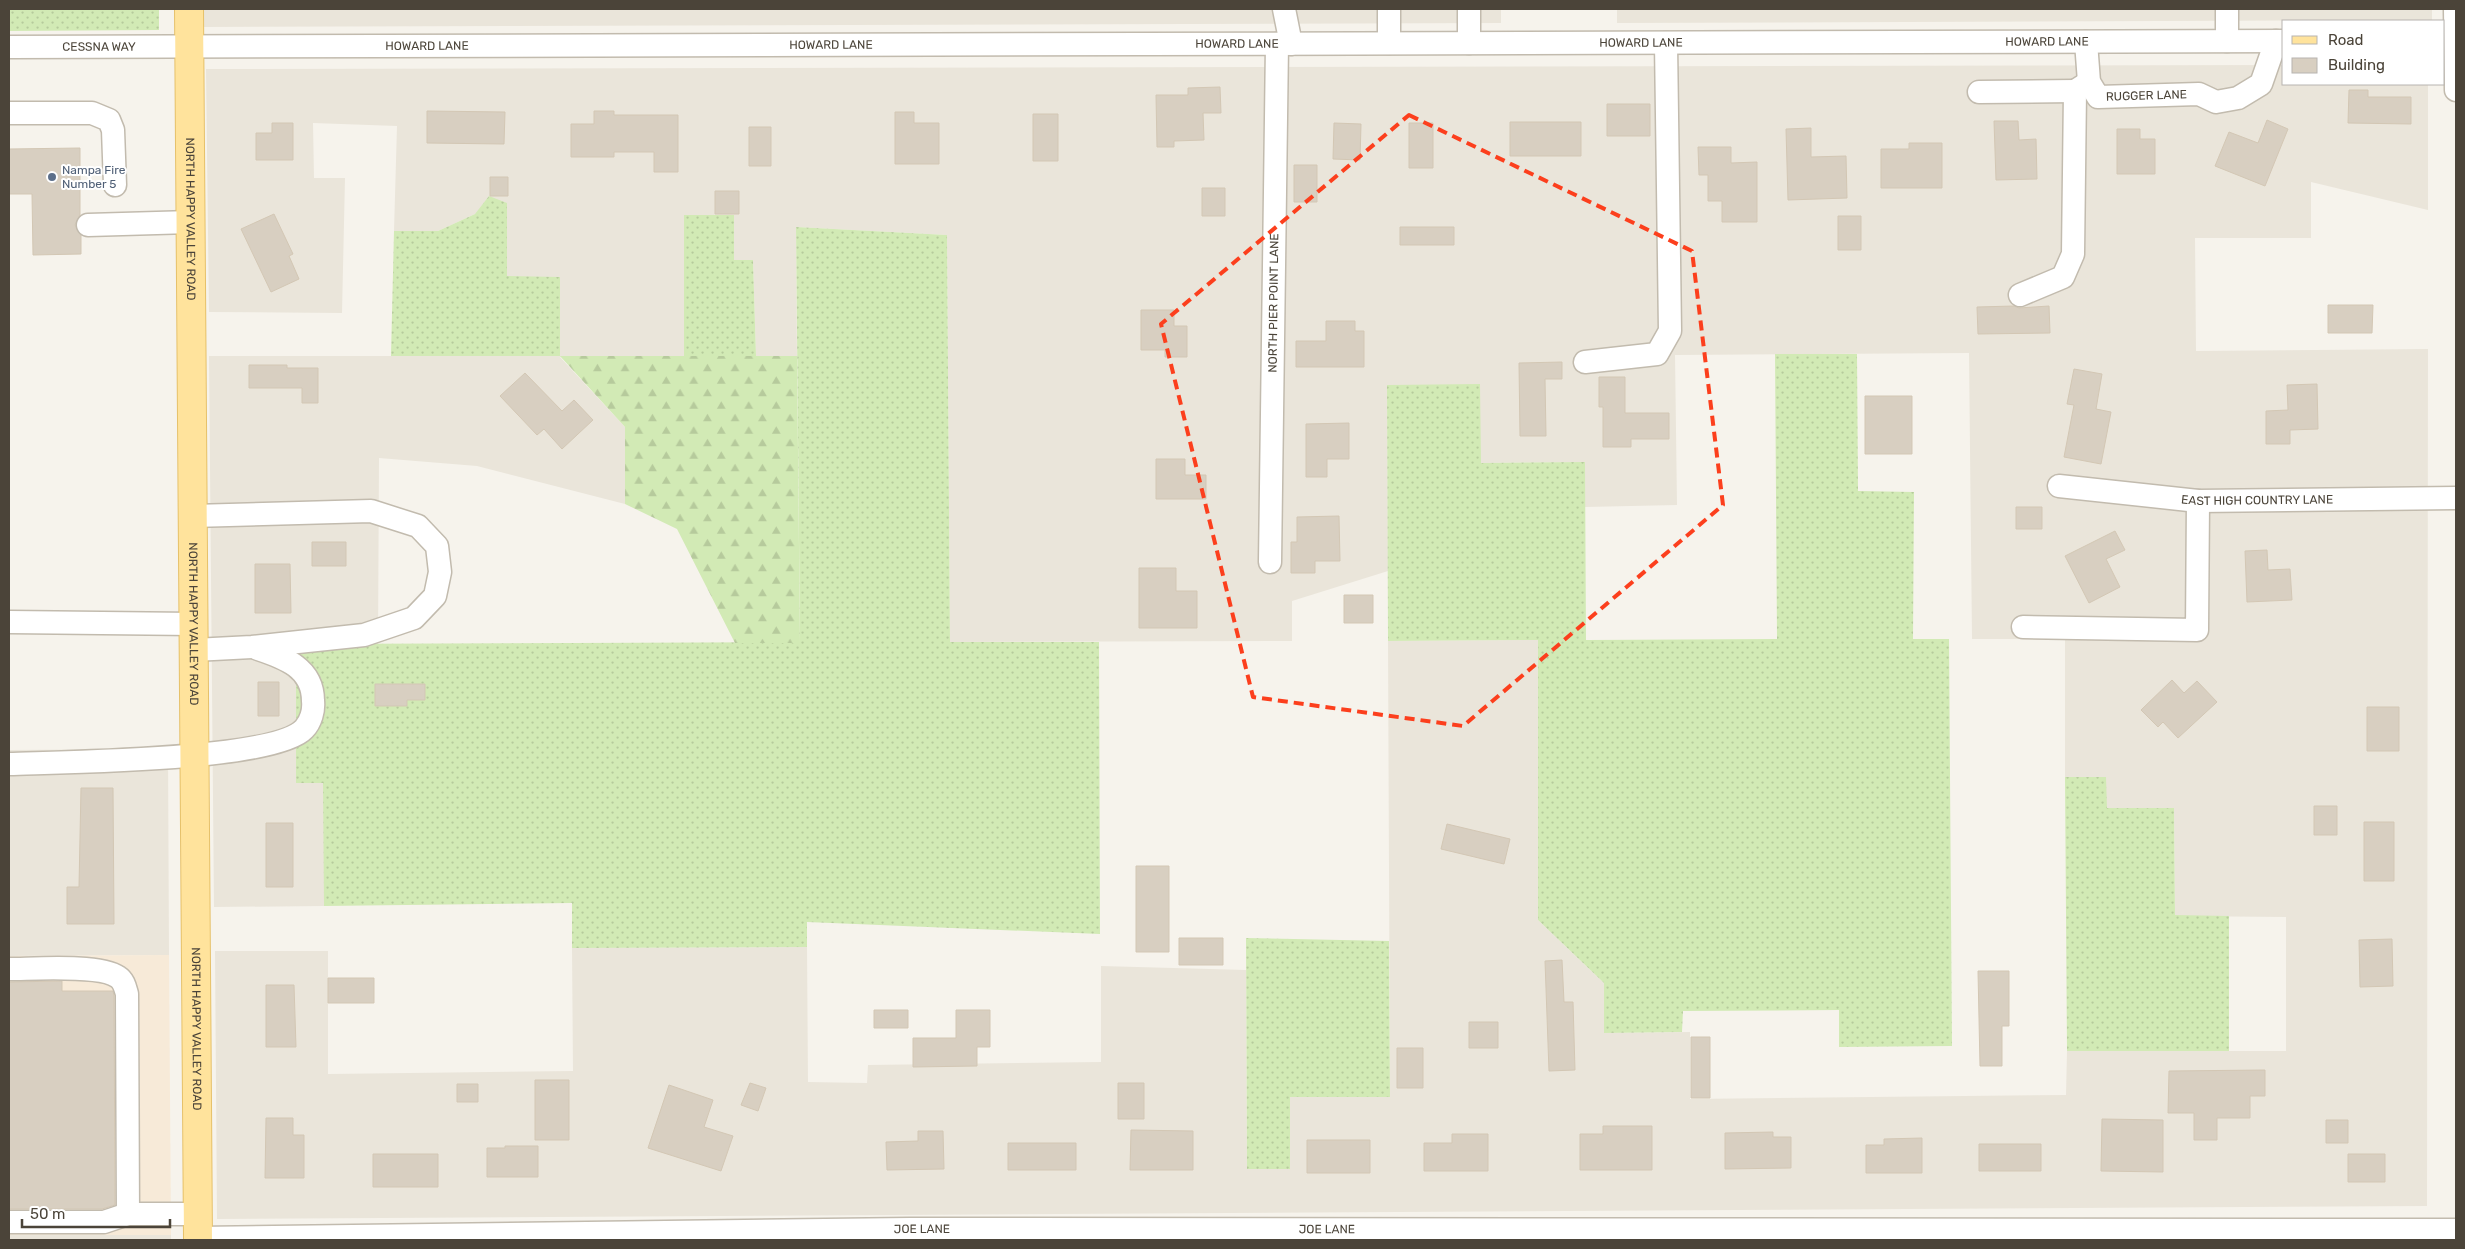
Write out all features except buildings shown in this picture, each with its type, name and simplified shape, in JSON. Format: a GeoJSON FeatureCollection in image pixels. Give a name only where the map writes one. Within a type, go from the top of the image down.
{"type":"FeatureCollection","features":[{"type":"Feature","properties":{"kind":"main road","name":"NORTH HAPPY VALLEY ROAD"},"geometry":{"type":"LineString","coordinates":[[190,9],[198,1231]]}},
{"type":"Feature","properties":{"kind":"street","name":"NORTH PIER POINT LANE"},"geometry":{"type":"LineString","coordinates":[[1270,562],[1284,9]]}},
{"type":"Feature","properties":{"kind":"street"},"geometry":{"type":"LineString","coordinates":[[1389,9],[1390,43]]}},
{"type":"Feature","properties":{"kind":"street"},"geometry":{"type":"LineString","coordinates":[[1470,9],[1470,43]]}},
{"type":"Feature","properties":{"kind":"street"},"geometry":{"type":"LineString","coordinates":[[2227,9],[2227,42]]}},
{"type":"Feature","properties":{"kind":"street"},"geometry":{"type":"LineString","coordinates":[[2455,9],[2452,40],[2456,90]]}},
{"type":"Feature","properties":{"kind":"street","name":"HOWARD LANE"},"geometry":{"type":"LineString","coordinates":[[190,47],[2280,41]]}},
{"type":"Feature","properties":{"kind":"street","name":"RUGGER LANE"},"geometry":{"type":"LineString","coordinates":[[2086,42],[2082,87],[2098,97],[2199,94],[2216,102],[2238,98],[2261,84],[2280,41]]}},
{"type":"Feature","properties":{"kind":"street"},"geometry":{"type":"LineString","coordinates":[[1585,362],[1656,354],[1670,330],[1666,43]]}},
{"type":"Feature","properties":{"kind":"street","name":"CESSNA WAY"},"geometry":{"type":"LineString","coordinates":[[9,47],[190,47]]}},
{"type":"Feature","properties":{"kind":"street"},"geometry":{"type":"LineString","coordinates":[[1978,92],[2082,87],[2073,254],[2063,277],[2020,295]]}},
{"type":"Feature","properties":{"kind":"street"},"geometry":{"type":"LineString","coordinates":[[9,113],[92,113],[109,120],[113,130],[115,185]]}},
{"type":"Feature","properties":{"kind":"street"},"geometry":{"type":"LineString","coordinates":[[88,225],[191,222]]}},
{"type":"Feature","properties":{"kind":"street","name":"EAST HIGH COUNTRY LANE"},"geometry":{"type":"LineString","coordinates":[[2059,486],[2198,501],[2456,498]]}},
{"type":"Feature","properties":{"kind":"street"},"geometry":{"type":"LineString","coordinates":[[2023,628],[2198,630],[2198,501]]}},
{"type":"Feature","properties":{"kind":"street"},"geometry":{"type":"LineString","coordinates":[[193,516],[371,511],[418,526],[437,546],[440,572],[435,596],[414,618],[364,635],[252,647]]}},
{"type":"Feature","properties":{"kind":"street"},"geometry":{"type":"LineString","coordinates":[[9,622],[194,637],[252,647],[285,658],[304,672],[313,689],[314,710],[305,728],[294,736],[276,742],[195,756],[9,764]]}},
{"type":"Feature","properties":{"kind":"street"},"geometry":{"type":"LineString","coordinates":[[9,970],[98,970],[114,975],[124,983],[127,994],[128,1214]]}},
{"type":"Feature","properties":{"kind":"street","name":"JOE LANE"},"geometry":{"type":"LineString","coordinates":[[9,1222],[104,1222],[128,1214],[198,1231],[910,1228],[1149,1235],[1768,1235],[2456,1230]]}},
{"type":"Feature","properties":{"kind":"highlighted area"},"geometry":{"type":"Polygon","coordinates":[[[1409,115],[1692,251],[1723,505],[1463,726],[1253,697],[1161,324],[1409,115]]]}},
{"type":"Feature","properties":{"kind":"shaded area"},"geometry":{"type":"Polygon","coordinates":[[[204,9],[1501,9],[1501,23],[204,27],[204,9]]]}},
{"type":"Feature","properties":{"kind":"shaded area"},"geometry":{"type":"Polygon","coordinates":[[[1617,9],[2432,9],[2432,20],[1617,23],[1617,9]]]}},
{"type":"Feature","properties":{"kind":"shaded area"},"geometry":{"type":"Polygon","coordinates":[[[2282,65],[2282,85],[2428,85],[2428,210],[2311,182],[2311,238],[2195,238],[2196,351],[2428,349],[2427,1206],[217,1219],[215,951],[328,951],[328,1074],[573,1071],[572,948],[807,947],[808,1082],[867,1083],[868,1065],[1101,1062],[1101,966],[1246,970],[1247,1169],[1290,1097],[1390,1097],[1388,641],[1538,640],[1538,920],[1604,983],[1604,1033],[1690,1032],[1690,1099],[2066,1095],[2067,1051],[2286,1051],[2286,917],[2175,916],[2174,808],[2106,808],[2106,777],[2065,777],[2065,639],[1972,639],[1969,353],[1675,355],[1677,505],[1585,507],[1585,462],[1481,463],[1387,385],[1388,571],[1292,601],[1292,641],[950,642],[947,235],[796,227],[797,356],[756,356],[753,260],[734,260],[734,215],[684,215],[684,356],[560,357],[625,427],[625,504],[477,466],[379,458],[378,644],[296,644],[297,783],[324,783],[324,906],[214,907],[209,356],[559,356],[560,277],[507,277],[507,204],[475,214],[438,231],[394,231],[397,126],[313,123],[314,178],[345,178],[342,313],[209,312],[206,69],[2282,65]]]}},
{"type":"Feature","properties":{"kind":"shaded area"},"geometry":{"type":"Polygon","coordinates":[[[168,749],[169,955],[9,956],[9,750],[168,749]]]}},
{"type":"Feature","properties":{"kind":"shaded area"},"geometry":{"type":"Polygon","coordinates":[[[169,955],[171,1235],[9,1235],[9,956],[169,955]]]}},
{"type":"Feature","properties":{"kind":"shaded area"},"geometry":{"type":"Polygon","coordinates":[[[9,1235],[171,1235],[171,1240],[9,1240],[9,1235]]]}},
{"type":"Feature","properties":{"kind":"green space"},"geometry":{"type":"Polygon","coordinates":[[[9,9],[159,9],[159,30],[9,31],[9,9]]]}},
{"type":"Feature","properties":{"kind":"green space"},"geometry":{"type":"Polygon","coordinates":[[[489,196],[507,203],[507,276],[560,277],[560,356],[391,356],[394,231],[438,231],[475,214],[489,196]]]}},
{"type":"Feature","properties":{"kind":"green space"},"geometry":{"type":"Polygon","coordinates":[[[684,215],[734,215],[734,260],[753,260],[756,356],[684,356],[684,215]]]}},
{"type":"Feature","properties":{"kind":"green space"},"geometry":{"type":"Polygon","coordinates":[[[796,227],[947,235],[950,642],[1099,642],[1100,934],[807,922],[807,947],[572,948],[572,903],[324,906],[323,783],[296,783],[296,644],[800,642],[796,227]]]}},
{"type":"Feature","properties":{"kind":"green space"},"geometry":{"type":"Polygon","coordinates":[[[1775,354],[1857,354],[1858,491],[1914,492],[1913,639],[1949,639],[1952,1046],[1839,1047],[1839,1010],[1683,1011],[1682,1032],[1604,1033],[1604,983],[1538,920],[1538,640],[1388,641],[1387,385],[1480,384],[1481,463],[1585,462],[1586,640],[1777,639],[1775,354]]]}},
{"type":"Feature","properties":{"kind":"green space"},"geometry":{"type":"Polygon","coordinates":[[[560,356],[797,356],[800,643],[735,643],[677,529],[625,504],[625,427],[560,356]]]}},
{"type":"Feature","properties":{"kind":"green space"},"geometry":{"type":"Polygon","coordinates":[[[2065,777],[2106,777],[2107,808],[2174,808],[2175,915],[2229,916],[2229,1051],[2067,1051],[2065,777]]]}},
{"type":"Feature","properties":{"kind":"green space"},"geometry":{"type":"Polygon","coordinates":[[[1246,938],[1389,941],[1390,1097],[1290,1097],[1290,1169],[1247,1169],[1246,938]]]}},
{"type":"Feature","properties":{"kind":"place","name":"Nampa Fire Number 5"},"geometry":{"type":"Point","coordinates":[52,177]}}]}
